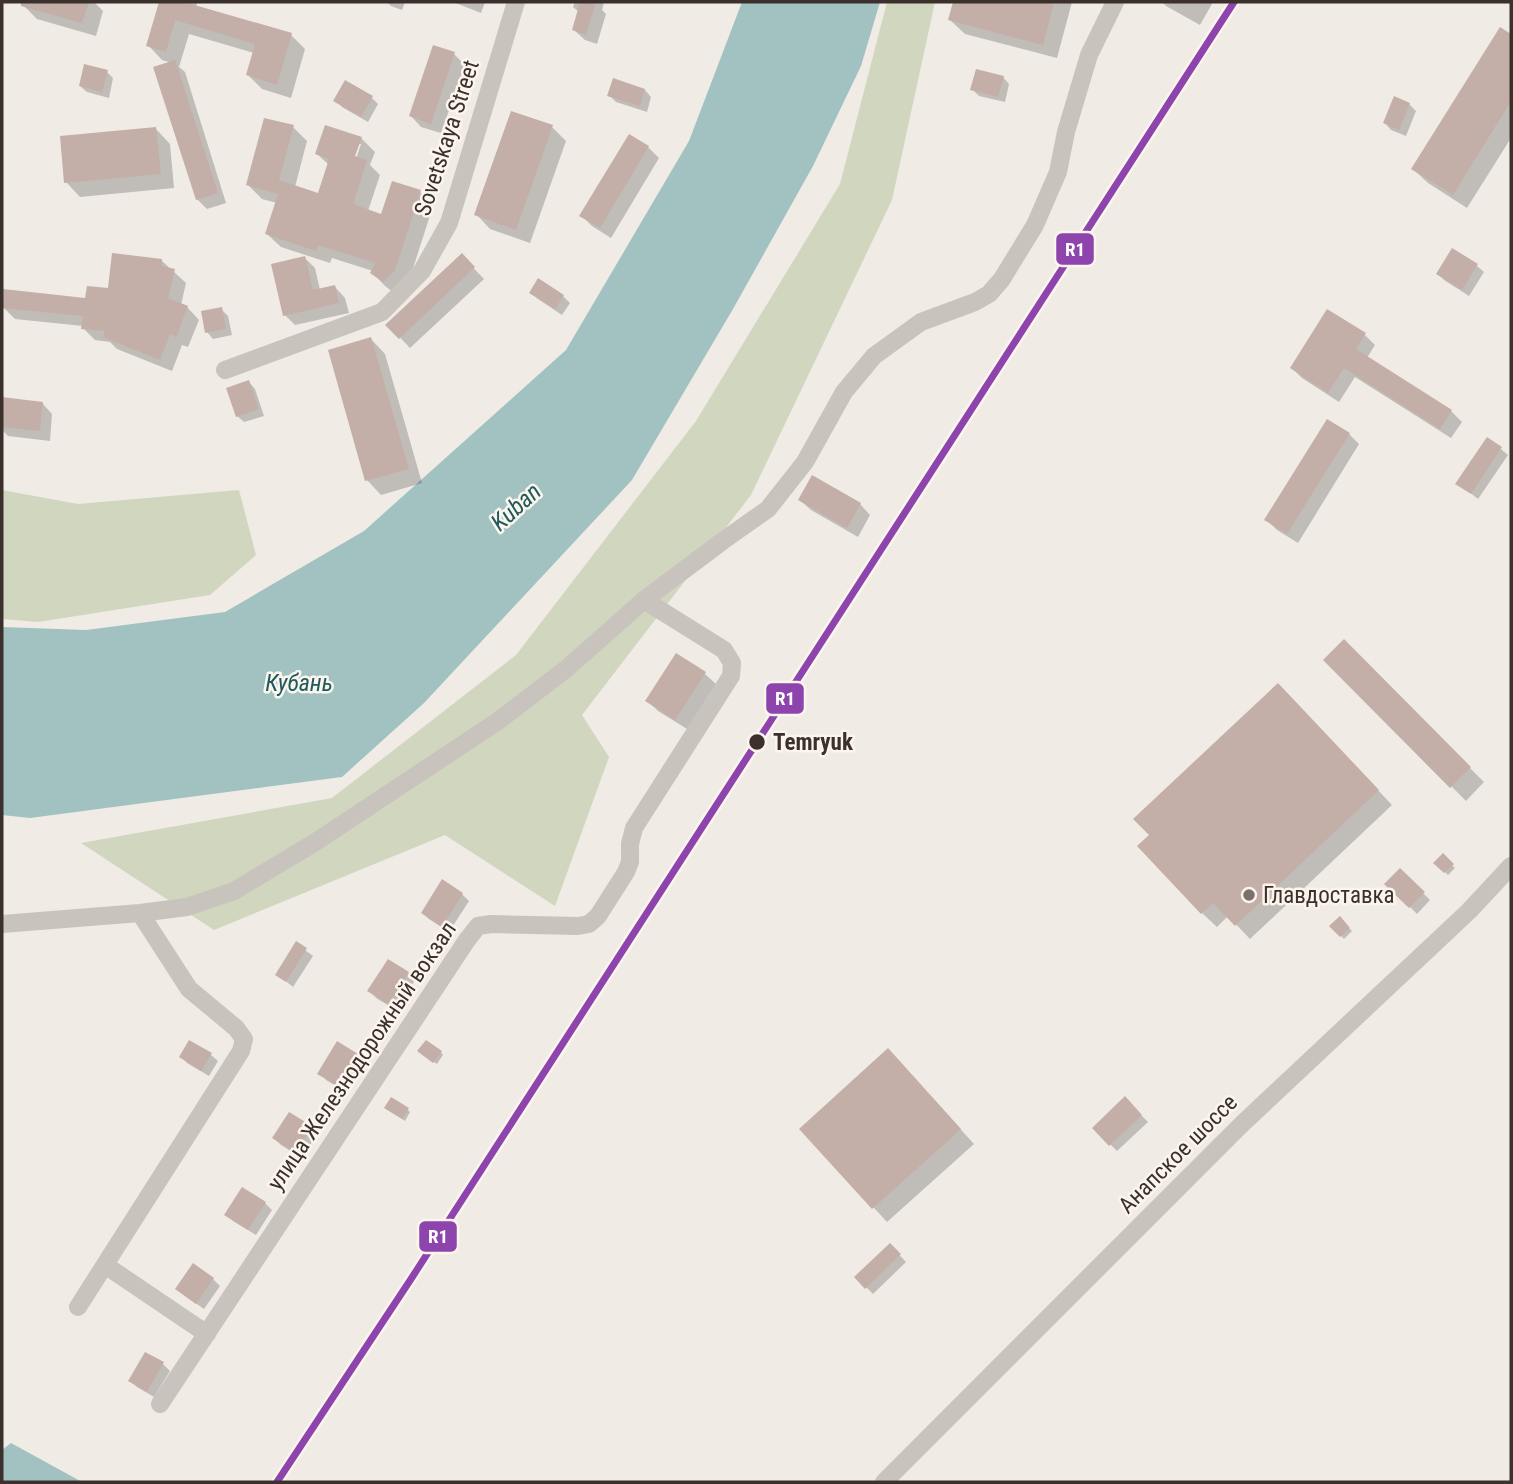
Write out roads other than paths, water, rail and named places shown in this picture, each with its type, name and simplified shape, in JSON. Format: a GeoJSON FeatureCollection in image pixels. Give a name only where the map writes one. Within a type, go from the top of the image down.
{"type":"FeatureCollection","features":[{"type":"Feature","properties":{"kind":"street","name":"Sovetskaya Street"},"geometry":{"type":"LineString","coordinates":[[225,370],[382,312],[422,271],[449,223],[516,2]]}},
{"type":"Feature","properties":{"kind":"street"},"geometry":{"type":"LineString","coordinates":[[2,924],[141,914],[187,907],[234,891],[314,843],[498,721],[566,669],[645,600],[768,509],[805,462],[844,391],[874,356],[921,322],[989,294],[1002,279],[1035,225],[1058,172],[1066,132],[1089,55],[1115,2]]}},
{"type":"Feature","properties":{"kind":"street","name":"улица Железнодорожный вокзал"},"geometry":{"type":"LineString","coordinates":[[160,1404],[478,926],[589,924],[598,916],[626,872],[635,828],[731,676],[732,663],[724,650],[645,600]]}},
{"type":"Feature","properties":{"kind":"street","name":"Анапское шоссе"},"geometry":{"type":"LineString","coordinates":[[884,1482],[1241,1125],[1469,911],[1511,866]]}},
{"type":"Feature","properties":{"kind":"street"},"geometry":{"type":"LineString","coordinates":[[78,1307],[241,1051],[244,1039],[236,1028],[189,989],[141,914]]}},
{"type":"Feature","properties":{"kind":"street"},"geometry":{"type":"LineString","coordinates":[[105,1265],[207,1334]]}},
{"type":"Feature","properties":{"kind":"water","name":"Кубань"},"geometry":{"type":"Polygon","coordinates":[[[742,2],[880,2],[861,66],[813,166],[733,309],[632,480],[424,703],[342,777],[30,818],[2,815],[2,627],[86,630],[225,612],[364,531],[566,350],[689,141],[742,2]]]}},
{"type":"Feature","properties":{"kind":"water"},"geometry":{"type":"Polygon","coordinates":[[[11,1443],[82,1482],[2,1482],[2,1450],[11,1443]]]}},
{"type":"Feature","properties":{"kind":"place","name":"Temryuk"},"geometry":{"type":"Point","coordinates":[757,742]}},
{"type":"Feature","properties":{"kind":"place","name":"Главдоставка"},"geometry":{"type":"Point","coordinates":[1249,895]}},
{"type":"Feature","properties":{"kind":"water label","name":"Kuban"},"geometry":{"type":"Point","coordinates":[516,507]}}]}
